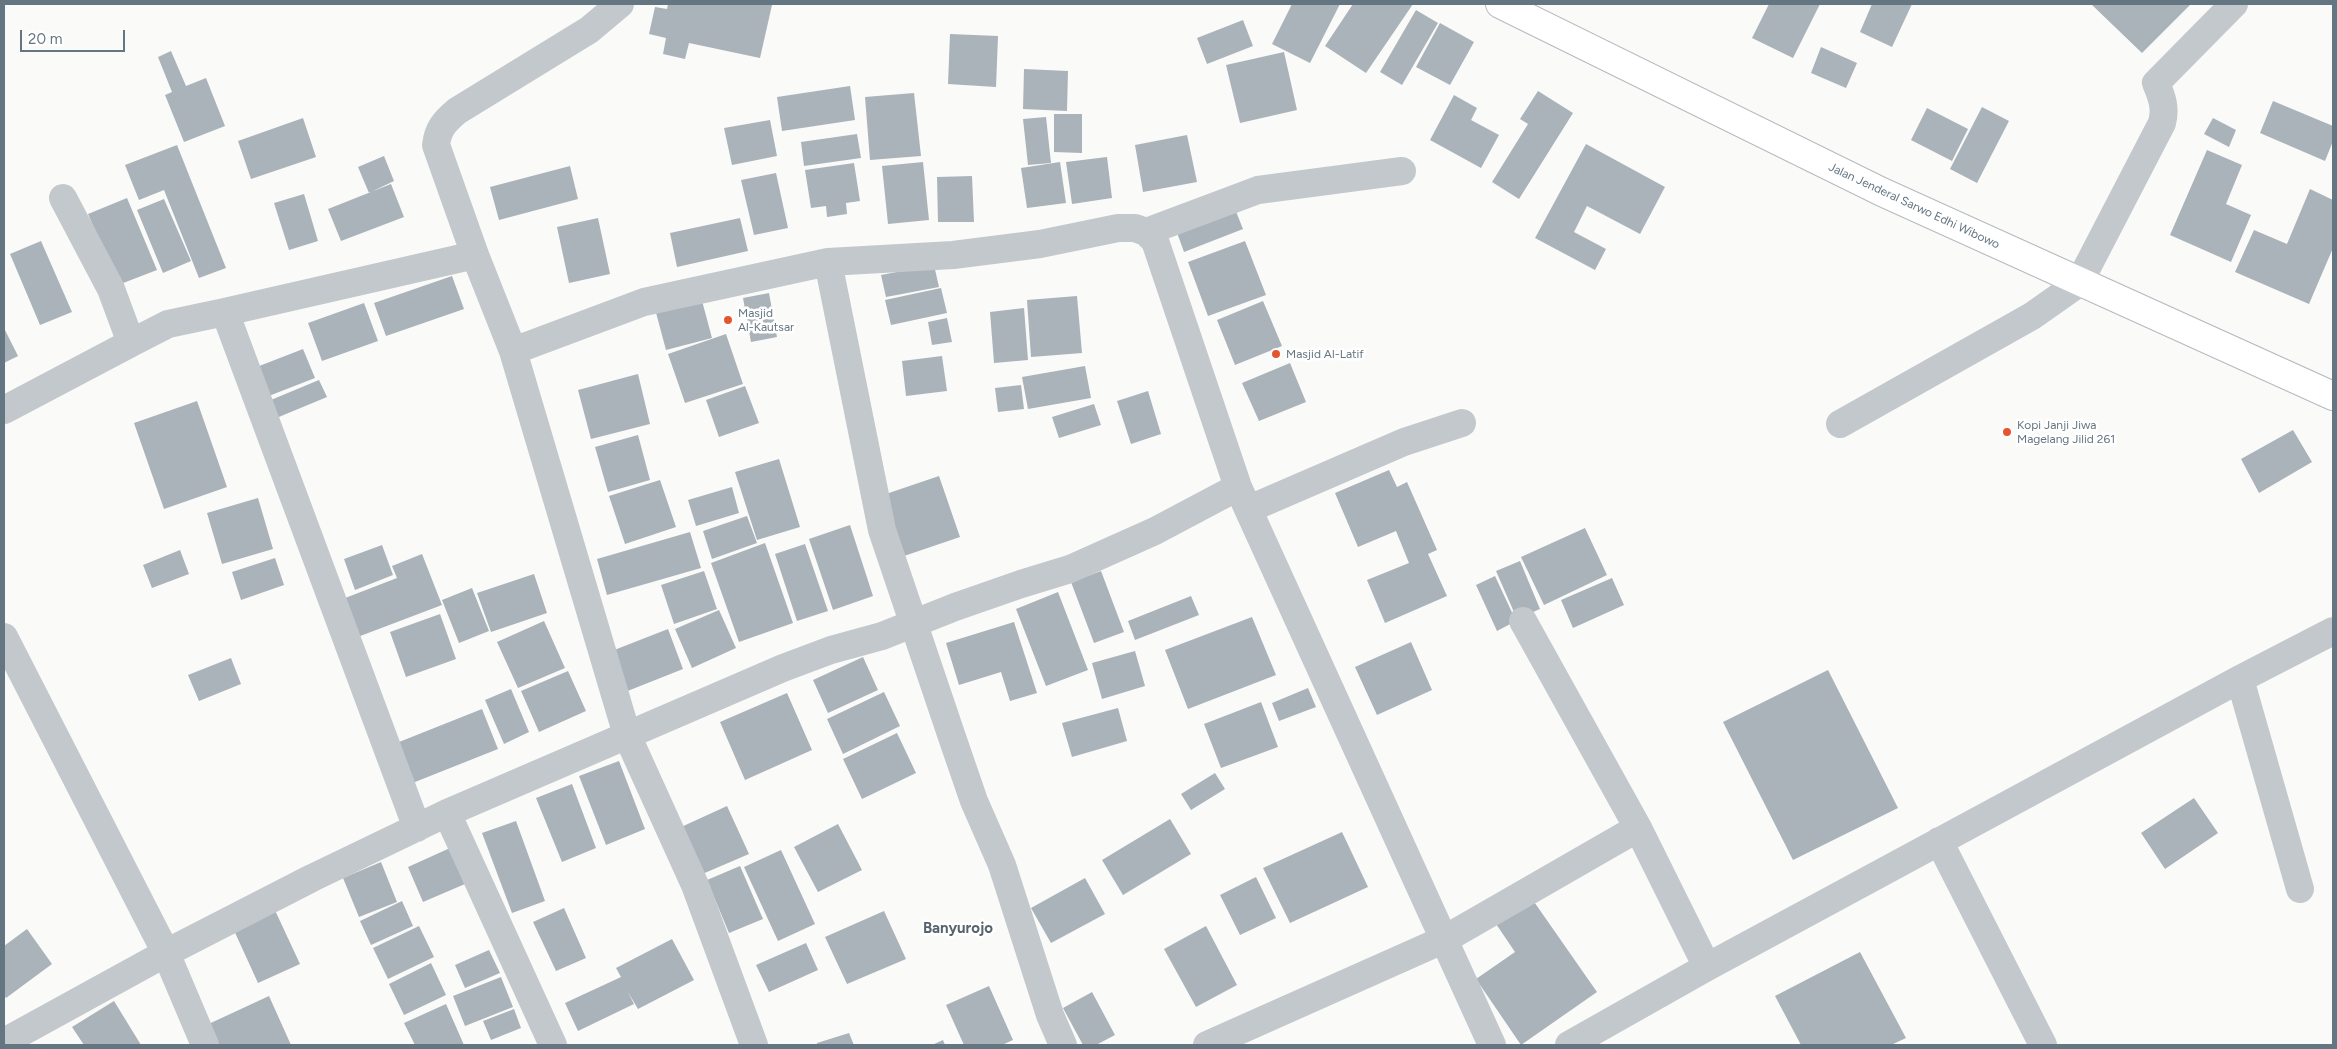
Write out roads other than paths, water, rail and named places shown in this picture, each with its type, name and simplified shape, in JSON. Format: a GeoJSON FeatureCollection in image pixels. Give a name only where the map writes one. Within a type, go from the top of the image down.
{"type":"FeatureCollection","features":[{"type":"Feature","properties":{"kind":"main road","name":"Jalan Jenderal Sarwo Edhi Wibowo"},"geometry":{"type":"LineString","coordinates":[[1500,4],[1882,192],[2333,396]]}},
{"type":"Feature","properties":{"kind":"street"},"geometry":{"type":"LineString","coordinates":[[620,4],[589,30],[456,111],[444,122],[437,132],[436,145],[475,256],[513,351],[627,736],[695,885],[754,1045]]}},
{"type":"Feature","properties":{"kind":"street"},"geometry":{"type":"LineString","coordinates":[[1840,424],[2032,316],[2079,282],[2162,124],[2164,102],[2156,83],[2234,4]]}},
{"type":"Feature","properties":{"kind":"street"},"geometry":{"type":"LineString","coordinates":[[1146,232],[1258,190],[1402,171]]}},
{"type":"Feature","properties":{"kind":"street"},"geometry":{"type":"LineString","coordinates":[[63,198],[111,289],[131,343]]}},
{"type":"Feature","properties":{"kind":"street"},"geometry":{"type":"LineString","coordinates":[[513,351],[644,302],[828,262],[953,255],[1040,244],[1118,228],[1135,228],[1146,232],[1155,241],[1243,498],[1492,1045]]}},
{"type":"Feature","properties":{"kind":"street"},"geometry":{"type":"LineString","coordinates":[[4,410],[168,324],[475,256]]}},
{"type":"Feature","properties":{"kind":"street"},"geometry":{"type":"LineString","coordinates":[[828,262],[882,530],[974,801],[1002,866],[1050,1016],[1063,1045]]}},
{"type":"Feature","properties":{"kind":"street"},"geometry":{"type":"LineString","coordinates":[[225,312],[417,828]]}},
{"type":"Feature","properties":{"kind":"street"},"geometry":{"type":"LineString","coordinates":[[4,1042],[166,953],[312,878],[447,813],[784,668],[914,624],[1004,590],[1070,570],[1155,531],[1243,498],[1462,423]]}},
{"type":"Feature","properties":{"kind":"street"},"geometry":{"type":"LineString","coordinates":[[1523,621],[1638,828],[1707,967]]}},
{"type":"Feature","properties":{"kind":"street"},"geometry":{"type":"LineString","coordinates":[[4,636],[166,953],[205,1045]]}},
{"type":"Feature","properties":{"kind":"street"},"geometry":{"type":"LineString","coordinates":[[1577,1043],[1707,967],[2240,679],[2328,640]]}},
{"type":"Feature","properties":{"kind":"street"},"geometry":{"type":"LineString","coordinates":[[2240,679],[2300,889]]}},
{"type":"Feature","properties":{"kind":"street"},"geometry":{"type":"LineString","coordinates":[[447,813],[553,1045]]}},
{"type":"Feature","properties":{"kind":"street"},"geometry":{"type":"LineString","coordinates":[[1207,1045],[1445,939],[1638,828]]}},
{"type":"Feature","properties":{"kind":"street"},"geometry":{"type":"LineString","coordinates":[[1939,841],[2043,1045]]}},
{"type":"Feature","properties":{"kind":"place","name":"Masjid Al-Kautsar"},"geometry":{"type":"Point","coordinates":[728,320]}},
{"type":"Feature","properties":{"kind":"place","name":"Masjid Al-Latif"},"geometry":{"type":"Point","coordinates":[1276,354]}},
{"type":"Feature","properties":{"kind":"place","name":"Kopi Janji Jiwa Magelang Jilid 261"},"geometry":{"type":"Point","coordinates":[2007,432]}},
{"type":"Feature","properties":{"kind":"district","name":"Banyurojo"},"geometry":{"type":"Point","coordinates":[958,929]}}]}
